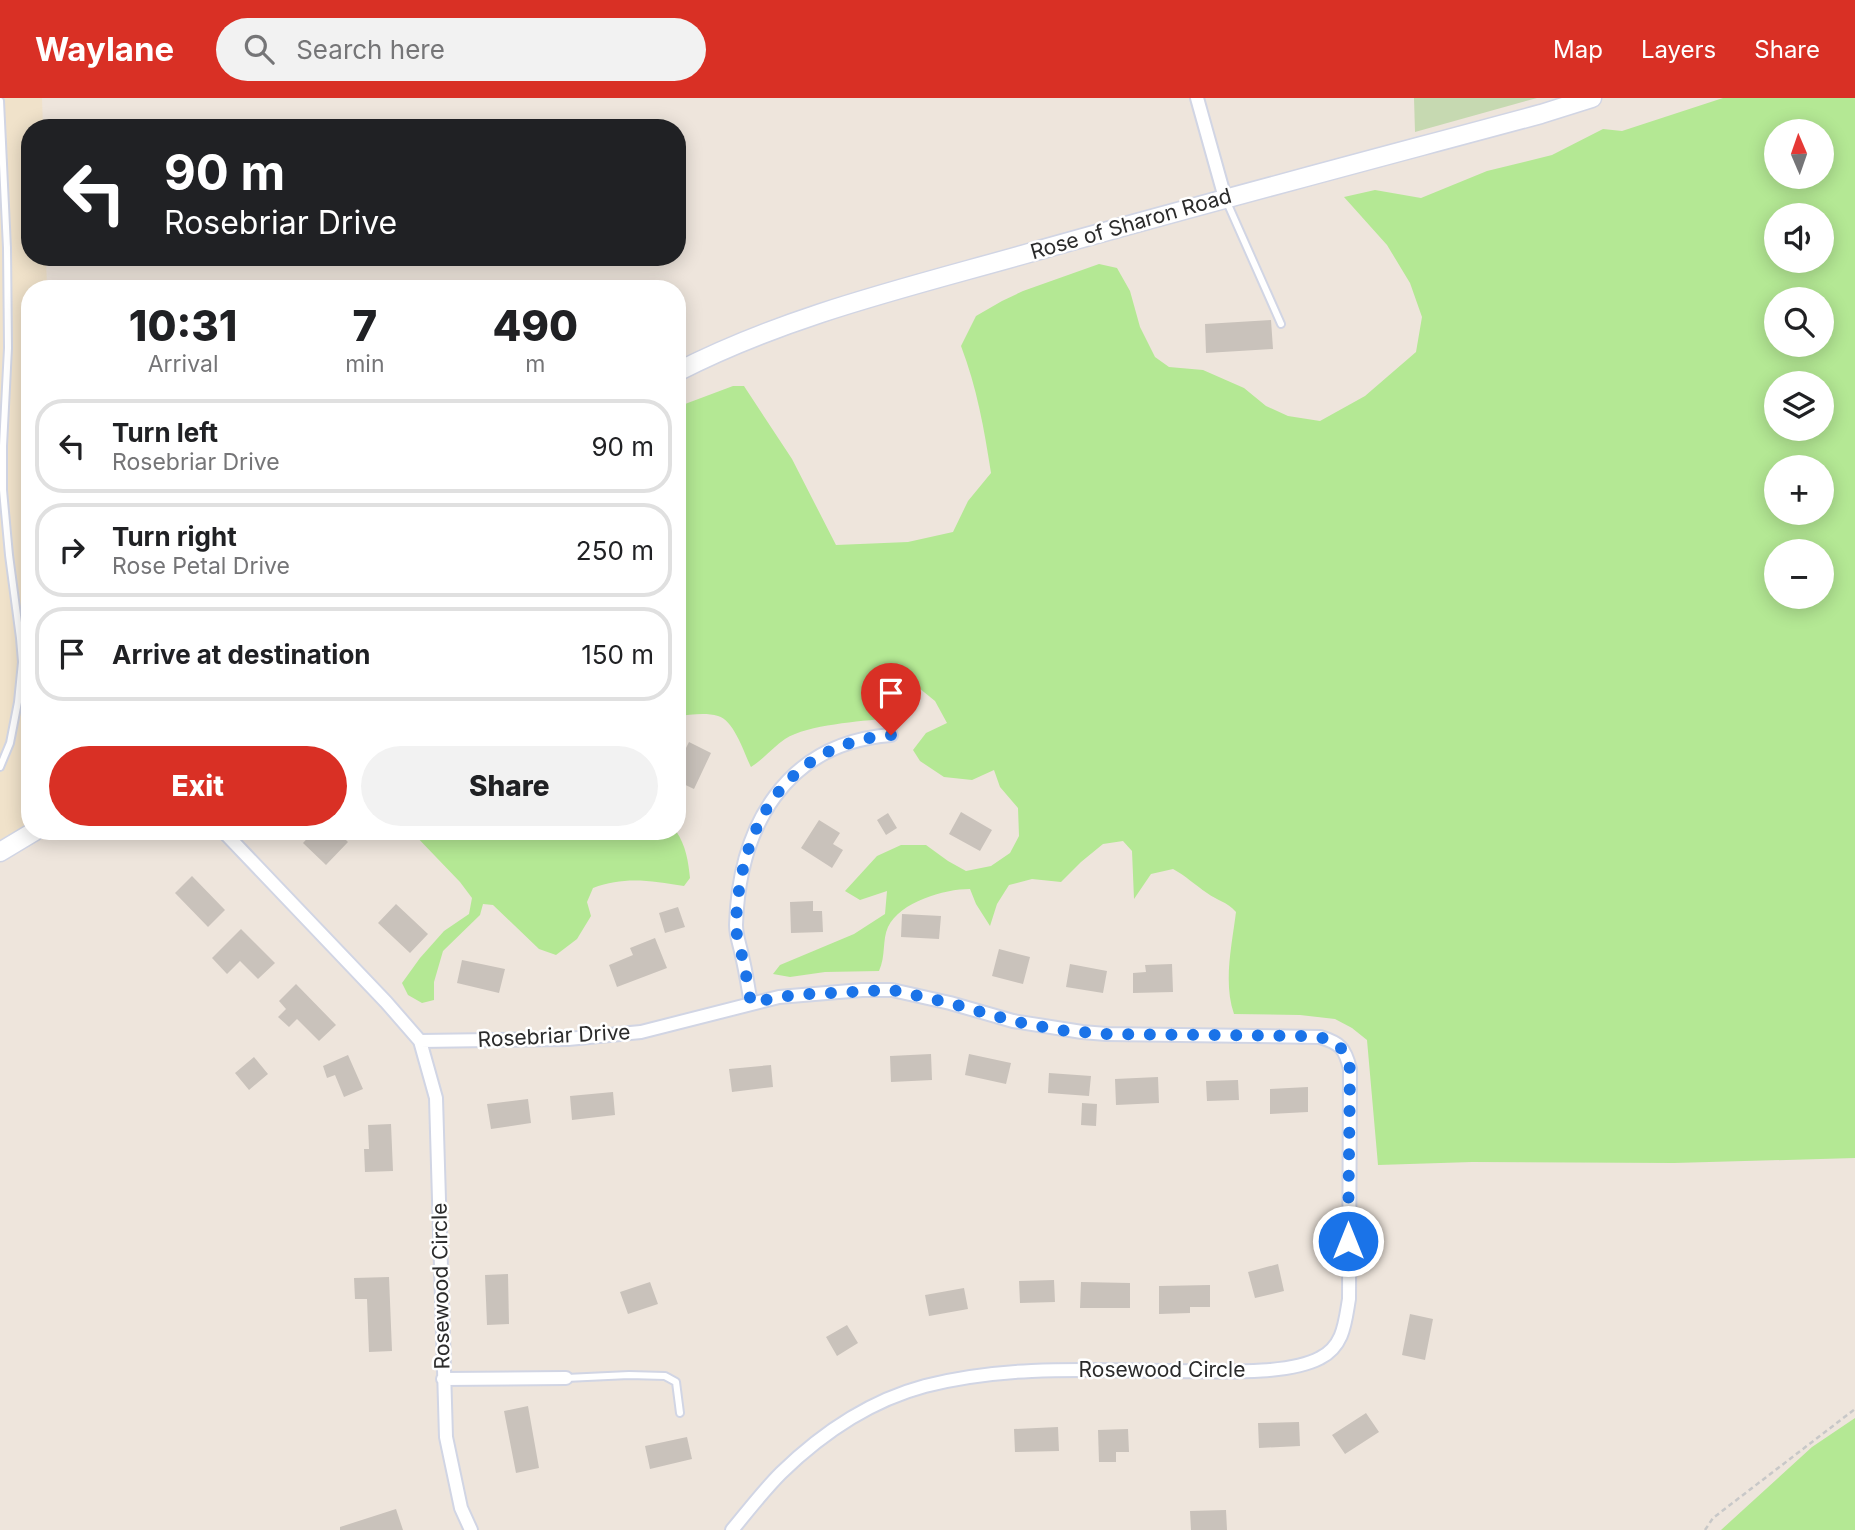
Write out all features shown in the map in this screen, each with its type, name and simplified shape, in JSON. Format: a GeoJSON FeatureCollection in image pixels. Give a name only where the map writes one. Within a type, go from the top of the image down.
{"type":"FeatureCollection","features":[{"type":"Feature","properties":{"kind":"street"},"geometry":{"type":"LineString","coordinates":[[1197,98],[1225,198]]}},
{"type":"Feature","properties":{"kind":"street","name":"Rose of Sharon Road"},"geometry":{"type":"LineString","coordinates":[[686,368],[741,342],[809,316],[1587,99]]}},
{"type":"Feature","properties":{"kind":"street"},"geometry":{"type":"LineString","coordinates":[[751,1003],[737,938],[739,891],[748,849],[773,797],[788,780],[828,751],[862,738],[891,735]]}},
{"type":"Feature","properties":{"kind":"street"},"geometry":{"type":"LineString","coordinates":[[0,852],[21,839]]}},
{"type":"Feature","properties":{"kind":"street"},"geometry":{"type":"LineString","coordinates":[[232,840],[386,1002],[419,1041]]}},
{"type":"Feature","properties":{"kind":"street","name":"Rosebriar Drive"},"geometry":{"type":"LineString","coordinates":[[419,1041],[568,1039],[641,1032],[779,997],[892,990],[1058,1030],[1106,1034],[1305,1036],[1334,1041],[1341,1048]]}},
{"type":"Feature","properties":{"kind":"street","name":"Rosewood Circle"},"geometry":{"type":"LineString","coordinates":[[419,1041],[436,1098],[446,1437],[461,1508],[471,1530]]}},
{"type":"Feature","properties":{"kind":"street","name":"Rosewood Circle"},"geometry":{"type":"LineString","coordinates":[[732,1530],[780,1474],[825,1434],[864,1411],[922,1387],[1004,1372],[1065,1369],[1244,1371],[1306,1364],[1334,1349],[1345,1326],[1349,1299],[1350,1069],[1341,1048]]}},
{"type":"Feature","properties":{"kind":"street"},"geometry":{"type":"LineString","coordinates":[[443,1379],[566,1378]]}},
{"type":"Feature","properties":{"kind":"lane"},"geometry":{"type":"LineString","coordinates":[[0,101],[8,248],[3,490],[21,650]]}},
{"type":"Feature","properties":{"kind":"lane"},"geometry":{"type":"LineString","coordinates":[[1225,198],[1281,324]]}},
{"type":"Feature","properties":{"kind":"lane"},"geometry":{"type":"LineString","coordinates":[[0,767],[10,743],[21,672]]}},
{"type":"Feature","properties":{"kind":"lane"},"geometry":{"type":"LineString","coordinates":[[566,1378],[665,1376],[676,1382],[680,1413]]}},
{"type":"Feature","properties":{"kind":"path"},"geometry":{"type":"LineString","coordinates":[[1705,1530],[1713,1518],[1855,1409]]}},
{"type":"Feature","properties":{"kind":"shaded area"},"geometry":{"type":"Polygon","coordinates":[[[0,98],[42,98],[43,119],[21,119],[21,266],[46,266],[47,280],[21,280],[21,837],[0,852],[0,98]]]}},
{"type":"Feature","properties":{"kind":"green space"},"geometry":{"type":"Polygon","coordinates":[[[1414,98],[1537,98],[1415,132],[1414,98]]]}},
{"type":"Feature","properties":{"kind":"green space"},"geometry":{"type":"Polygon","coordinates":[[[1723,98],[1855,98],[1855,1158],[1674,1163],[1472,1162],[1378,1165],[1367,1040],[1335,1019],[1300,1015],[1234,1014],[1229,976],[1236,912],[1173,869],[1151,874],[1134,899],[1132,851],[1123,841],[1103,844],[1061,882],[1032,879],[1009,885],[997,904],[990,926],[970,889],[936,894],[912,904],[894,918],[888,927],[879,971],[825,972],[790,977],[773,974],[780,965],[854,934],[885,914],[887,891],[860,900],[845,891],[877,856],[901,845],[926,845],[966,871],[991,866],[1010,853],[1019,836],[1018,808],[1000,787],[994,770],[972,780],[944,777],[920,761],[913,750],[926,733],[947,723],[935,701],[919,688],[900,701],[888,718],[835,724],[795,734],[751,767],[734,730],[724,719],[708,714],[686,715],[686,404],[733,386],[744,386],[792,459],[836,545],[908,542],[953,532],[968,501],[991,473],[979,408],[961,346],[976,316],[1023,291],[1099,264],[1117,268],[1130,291],[1140,327],[1155,357],[1169,367],[1203,370],[1244,388],[1266,406],[1288,416],[1320,421],[1365,396],[1416,352],[1422,317],[1410,283],[1387,245],[1344,197],[1375,190],[1421,198],[1487,171],[1552,155],[1603,129],[1622,131],[1723,98]]]}},
{"type":"Feature","properties":{"kind":"green space"},"geometry":{"type":"Polygon","coordinates":[[[420,840],[681,840],[690,878],[684,886],[627,881],[593,888],[587,902],[591,916],[577,939],[556,955],[539,949],[493,905],[483,904],[480,915],[443,951],[434,982],[434,1000],[422,1003],[408,995],[402,983],[444,931],[469,914],[472,898],[420,840]]]}},
{"type":"Feature","properties":{"kind":"green space"},"geometry":{"type":"Polygon","coordinates":[[[1855,1418],[1855,1530],[1721,1530],[1812,1447],[1855,1418]]]}},
{"type":"Feature","properties":{"kind":"building"},"geometry":{"type":"Polygon","coordinates":[[[1271,320],[1273,349],[1206,353],[1205,324],[1271,320]]]}},
{"type":"Feature","properties":{"kind":"building"},"geometry":{"type":"Polygon","coordinates":[[[689,742],[711,753],[694,789],[686,785],[686,748],[689,742]]]}},
{"type":"Feature","properties":{"kind":"building"},"geometry":{"type":"Polygon","coordinates":[[[961,812],[992,830],[980,851],[949,834],[961,812]]]}},
{"type":"Feature","properties":{"kind":"building"},"geometry":{"type":"Polygon","coordinates":[[[888,813],[897,828],[886,835],[877,820],[888,813]]]}},
{"type":"Feature","properties":{"kind":"building"},"geometry":{"type":"Polygon","coordinates":[[[819,820],[840,833],[833,844],[843,850],[832,868],[801,848],[819,820]]]}},
{"type":"Feature","properties":{"kind":"building"},"geometry":{"type":"Polygon","coordinates":[[[306,840],[348,842],[326,865],[303,843],[306,840]]]}},
{"type":"Feature","properties":{"kind":"building"},"geometry":{"type":"Polygon","coordinates":[[[192,876],[225,910],[208,927],[175,893],[192,876]]]}},
{"type":"Feature","properties":{"kind":"building"},"geometry":{"type":"Polygon","coordinates":[[[813,901],[813,911],[822,911],[823,932],[791,933],[790,902],[813,901]]]}},
{"type":"Feature","properties":{"kind":"building"},"geometry":{"type":"Polygon","coordinates":[[[396,904],[428,934],[410,953],[378,923],[396,904]]]}},
{"type":"Feature","properties":{"kind":"building"},"geometry":{"type":"Polygon","coordinates":[[[678,907],[685,927],[665,933],[659,913],[678,907]]]}},
{"type":"Feature","properties":{"kind":"building"},"geometry":{"type":"Polygon","coordinates":[[[902,914],[941,916],[939,939],[901,937],[902,914]]]}},
{"type":"Feature","properties":{"kind":"building"},"geometry":{"type":"Polygon","coordinates":[[[241,929],[275,963],[258,979],[240,961],[227,974],[212,958],[241,929]]]}},
{"type":"Feature","properties":{"kind":"building"},"geometry":{"type":"Polygon","coordinates":[[[655,938],[667,968],[617,987],[609,965],[633,955],[630,948],[655,938]]]}},
{"type":"Feature","properties":{"kind":"building"},"geometry":{"type":"Polygon","coordinates":[[[999,949],[1030,957],[1023,984],[992,976],[999,949]]]}},
{"type":"Feature","properties":{"kind":"building"},"geometry":{"type":"Polygon","coordinates":[[[462,960],[505,969],[499,993],[457,983],[462,960]]]}},
{"type":"Feature","properties":{"kind":"building"},"geometry":{"type":"Polygon","coordinates":[[[1070,964],[1107,971],[1103,993],[1066,987],[1070,964]]]}},
{"type":"Feature","properties":{"kind":"building"},"geometry":{"type":"Polygon","coordinates":[[[1172,964],[1173,992],[1133,993],[1133,973],[1146,972],[1145,965],[1172,964]]]}},
{"type":"Feature","properties":{"kind":"building"},"geometry":{"type":"Polygon","coordinates":[[[296,984],[336,1025],[319,1041],[297,1019],[289,1027],[278,1017],[286,1009],[279,1001],[296,984]]]}},
{"type":"Feature","properties":{"kind":"building"},"geometry":{"type":"Polygon","coordinates":[[[931,1054],[932,1080],[891,1082],[890,1056],[931,1054]]]}},
{"type":"Feature","properties":{"kind":"building"},"geometry":{"type":"Polygon","coordinates":[[[969,1054],[1011,1063],[1006,1084],[965,1075],[969,1054]]]}},
{"type":"Feature","properties":{"kind":"building"},"geometry":{"type":"Polygon","coordinates":[[[348,1055],[363,1089],[344,1097],[335,1075],[327,1078],[323,1066],[348,1055]]]}},
{"type":"Feature","properties":{"kind":"building"},"geometry":{"type":"Polygon","coordinates":[[[254,1057],[268,1074],[249,1090],[235,1073],[254,1057]]]}},
{"type":"Feature","properties":{"kind":"building"},"geometry":{"type":"Polygon","coordinates":[[[771,1065],[773,1087],[732,1092],[729,1069],[771,1065]]]}},
{"type":"Feature","properties":{"kind":"building"},"geometry":{"type":"Polygon","coordinates":[[[1049,1073],[1091,1076],[1089,1096],[1048,1093],[1049,1073]]]}},
{"type":"Feature","properties":{"kind":"building"},"geometry":{"type":"Polygon","coordinates":[[[1158,1077],[1159,1103],[1116,1105],[1115,1079],[1158,1077]]]}},
{"type":"Feature","properties":{"kind":"building"},"geometry":{"type":"Polygon","coordinates":[[[1238,1080],[1239,1100],[1207,1101],[1206,1081],[1238,1080]]]}},
{"type":"Feature","properties":{"kind":"building"},"geometry":{"type":"Polygon","coordinates":[[[1308,1087],[1308,1112],[1270,1114],[1270,1089],[1308,1087]]]}},
{"type":"Feature","properties":{"kind":"building"},"geometry":{"type":"Polygon","coordinates":[[[613,1092],[615,1115],[572,1120],[570,1096],[613,1092]]]}},
{"type":"Feature","properties":{"kind":"building"},"geometry":{"type":"Polygon","coordinates":[[[528,1099],[531,1123],[491,1129],[487,1104],[528,1099]]]}},
{"type":"Feature","properties":{"kind":"building"},"geometry":{"type":"Polygon","coordinates":[[[1082,1103],[1097,1104],[1096,1126],[1081,1125],[1082,1103]]]}},
{"type":"Feature","properties":{"kind":"building"},"geometry":{"type":"Polygon","coordinates":[[[391,1124],[393,1171],[365,1172],[364,1149],[369,1149],[368,1125],[391,1124]]]}},
{"type":"Feature","properties":{"kind":"building"},"geometry":{"type":"Polygon","coordinates":[[[1278,1264],[1284,1291],[1255,1298],[1248,1272],[1278,1264]]]}},
{"type":"Feature","properties":{"kind":"building"},"geometry":{"type":"Polygon","coordinates":[[[508,1274],[509,1324],[487,1325],[485,1275],[508,1274]]]}},
{"type":"Feature","properties":{"kind":"building"},"geometry":{"type":"Polygon","coordinates":[[[389,1277],[392,1351],[369,1352],[367,1299],[355,1299],[354,1278],[389,1277]]]}},
{"type":"Feature","properties":{"kind":"building"},"geometry":{"type":"Polygon","coordinates":[[[1054,1280],[1055,1302],[1020,1303],[1019,1281],[1054,1280]]]}},
{"type":"Feature","properties":{"kind":"building"},"geometry":{"type":"Polygon","coordinates":[[[650,1282],[658,1304],[628,1314],[620,1292],[650,1282]]]}},
{"type":"Feature","properties":{"kind":"building"},"geometry":{"type":"Polygon","coordinates":[[[1081,1282],[1130,1283],[1130,1308],[1080,1308],[1081,1282]]]}},
{"type":"Feature","properties":{"kind":"building"},"geometry":{"type":"Polygon","coordinates":[[[1210,1285],[1210,1307],[1190,1307],[1190,1313],[1159,1314],[1159,1286],[1210,1285]]]}},
{"type":"Feature","properties":{"kind":"building"},"geometry":{"type":"Polygon","coordinates":[[[964,1288],[968,1309],[929,1316],[925,1295],[964,1288]]]}},
{"type":"Feature","properties":{"kind":"building"},"geometry":{"type":"Polygon","coordinates":[[[1410,1314],[1433,1319],[1425,1360],[1402,1355],[1410,1314]]]}},
{"type":"Feature","properties":{"kind":"building"},"geometry":{"type":"Polygon","coordinates":[[[847,1325],[858,1343],[837,1356],[826,1337],[847,1325]]]}},
{"type":"Feature","properties":{"kind":"building"},"geometry":{"type":"Polygon","coordinates":[[[528,1406],[539,1468],[516,1473],[504,1411],[528,1406]]]}},
{"type":"Feature","properties":{"kind":"building"},"geometry":{"type":"Polygon","coordinates":[[[1366,1413],[1379,1432],[1345,1454],[1332,1435],[1366,1413]]]}},
{"type":"Feature","properties":{"kind":"building"},"geometry":{"type":"Polygon","coordinates":[[[1299,1422],[1300,1446],[1259,1448],[1258,1423],[1299,1422]]]}},
{"type":"Feature","properties":{"kind":"building"},"geometry":{"type":"Polygon","coordinates":[[[1058,1427],[1059,1451],[1015,1452],[1014,1429],[1058,1427]]]}},
{"type":"Feature","properties":{"kind":"building"},"geometry":{"type":"Polygon","coordinates":[[[1128,1429],[1129,1452],[1116,1452],[1116,1462],[1099,1462],[1098,1430],[1128,1429]]]}},
{"type":"Feature","properties":{"kind":"building"},"geometry":{"type":"Polygon","coordinates":[[[687,1437],[692,1459],[650,1469],[645,1446],[687,1437]]]}},
{"type":"Feature","properties":{"kind":"building"},"geometry":{"type":"Polygon","coordinates":[[[396,1509],[403,1530],[340,1530],[340,1527],[396,1509]]]}},
{"type":"Feature","properties":{"kind":"building"},"geometry":{"type":"Polygon","coordinates":[[[1226,1510],[1227,1530],[1191,1530],[1190,1511],[1226,1510]]]}},
{"type":"Feature","properties":{"kind":"route"},"geometry":{"type":"LineString","coordinates":[[891,735],[855,740],[828,751],[788,780],[773,797],[748,849],[739,891],[737,938],[751,1003],[808,994],[892,990],[1058,1030],[1106,1034],[1305,1036],[1334,1041],[1346,1055],[1350,1069],[1348,1241]]}}]}
